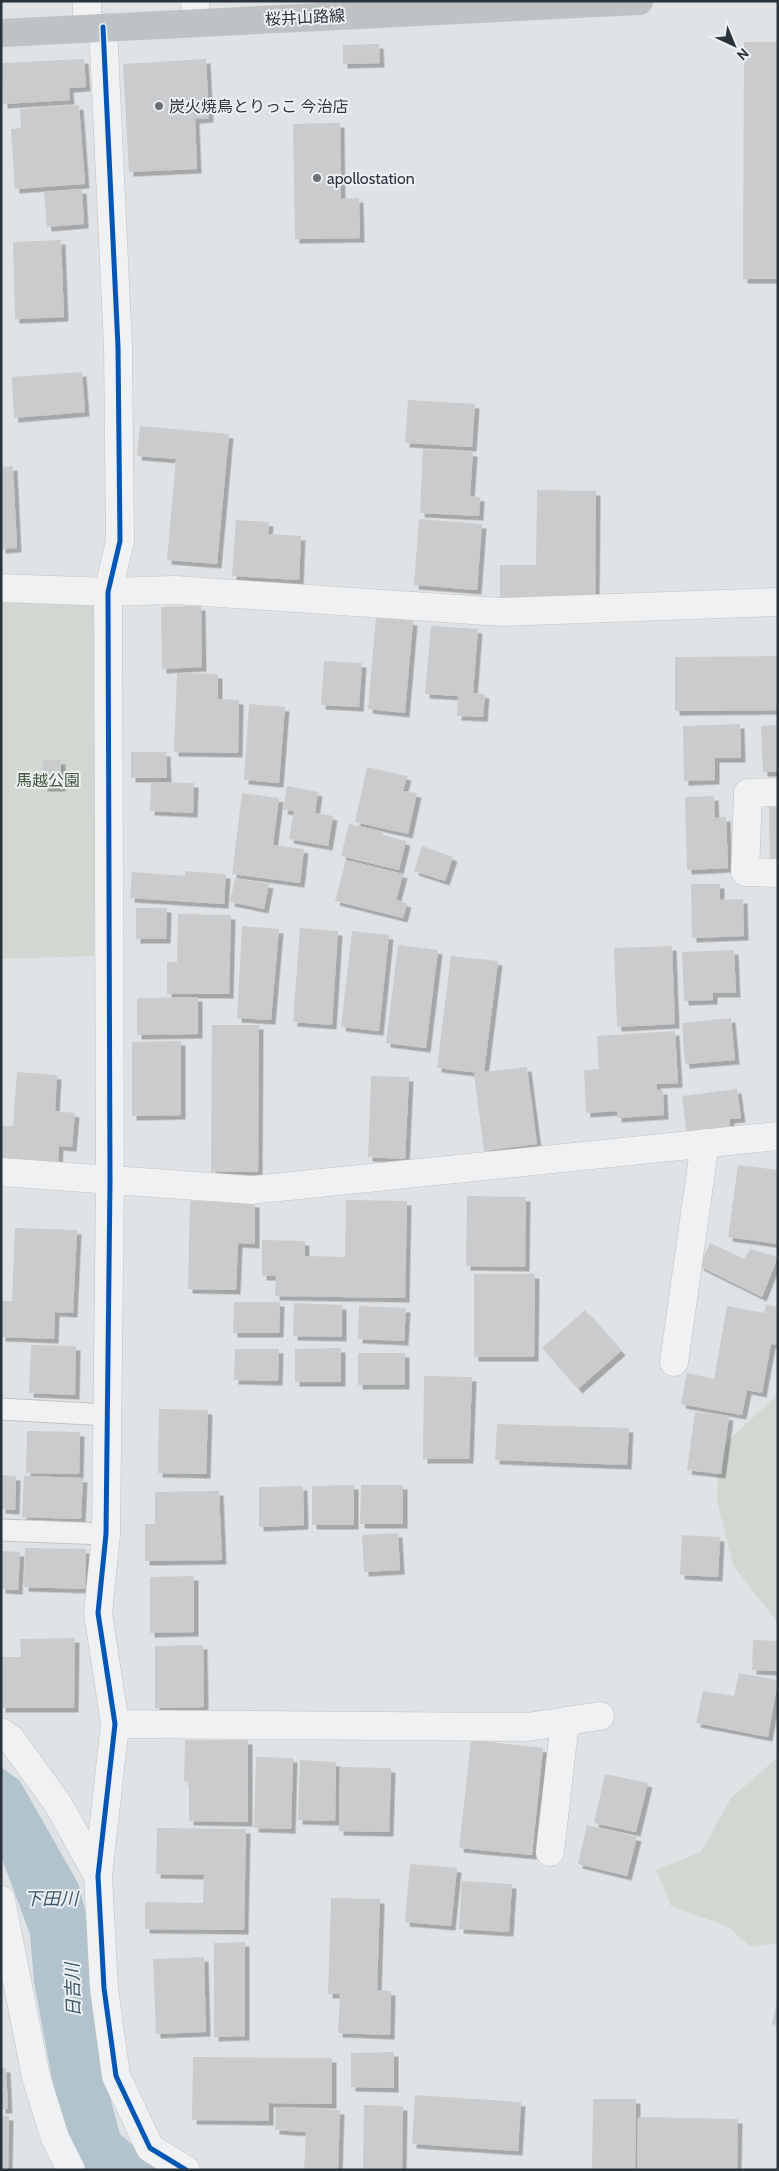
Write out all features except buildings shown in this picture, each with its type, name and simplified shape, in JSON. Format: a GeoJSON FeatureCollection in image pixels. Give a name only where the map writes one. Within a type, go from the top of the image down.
{"type":"FeatureCollection","features":[{"type":"Feature","properties":{"kind":"main road","name":"桜井山路線"},"geometry":{"type":"LineString","coordinates":[[1,33],[92,19],[195,12],[639,1]]}},
{"type":"Feature","properties":{"kind":"street"},"geometry":{"type":"LineString","coordinates":[[92,19],[118,347],[120,532],[120,541],[108,592],[110,1181],[106,1534],[98,1613],[115,1724],[98,1876],[104,1988],[116,2076],[150,2148],[186,2170]]}},
{"type":"Feature","properties":{"kind":"street"},"geometry":{"type":"LineString","coordinates":[[1,588],[108,592],[175,590],[502,612],[778,602]]}},
{"type":"Feature","properties":{"kind":"street"},"geometry":{"type":"LineString","coordinates":[[778,792],[748,793],[745,872],[778,873]]}},
{"type":"Feature","properties":{"kind":"street"},"geometry":{"type":"LineString","coordinates":[[1,1172],[252,1190],[778,1136]]}},
{"type":"Feature","properties":{"kind":"street"},"geometry":{"type":"LineString","coordinates":[[674,1362],[705,1143]]}},
{"type":"Feature","properties":{"kind":"street"},"geometry":{"type":"LineString","coordinates":[[115,1724],[527,1727],[600,1716]]}},
{"type":"Feature","properties":{"kind":"street"},"geometry":{"type":"LineString","coordinates":[[550,1852],[566,1721]]}},
{"type":"Feature","properties":{"kind":"street"},"geometry":{"type":"LineString","coordinates":[[8,1747],[58,1804],[98,1876]]}},
{"type":"Feature","properties":{"kind":"street"},"geometry":{"type":"LineString","coordinates":[[1,1900],[36,2077],[54,2138],[71,2170]]}},
{"type":"Feature","properties":{"kind":"lane"},"geometry":{"type":"LineString","coordinates":[[1,1409],[107,1415]]}},
{"type":"Feature","properties":{"kind":"lane"},"geometry":{"type":"LineString","coordinates":[[1,1530],[106,1534]]}},
{"type":"Feature","properties":{"kind":"green space","name":"馬越公園"},"geometry":{"type":"Polygon","coordinates":[[[1,598],[97,604],[94,956],[1,959],[1,598]]]}},
{"type":"Feature","properties":{"kind":"green space"},"geometry":{"type":"Polygon","coordinates":[[[778,1394],[778,1623],[733,1565],[717,1501],[718,1450],[778,1394]]]}},
{"type":"Feature","properties":{"kind":"green space"},"geometry":{"type":"Polygon","coordinates":[[[778,1757],[778,1943],[751,1947],[728,1927],[671,1906],[656,1870],[701,1852],[731,1798],[778,1757]]]}},
{"type":"Feature","properties":{"kind":"water","name":"下田川"},"geometry":{"type":"Polygon","coordinates":[[[1,1767],[20,1781],[79,1885],[91,1934],[101,2063],[120,2134],[161,2170],[86,2170],[76,2157],[57,2106],[34,1982],[30,1934],[1,1856],[1,1767]]]}},
{"type":"Feature","properties":{"kind":"cycle path"},"geometry":{"type":"LineString","coordinates":[[103,27],[118,347],[120,541],[108,592],[110,1181],[106,1534],[98,1613],[115,1724],[98,1876],[104,1988],[116,2076],[150,2148],[186,2170]]}},
{"type":"Feature","properties":{"kind":"place","name":"炭火焼鳥とりっこ 今治店"},"geometry":{"type":"Point","coordinates":[159,106]}},
{"type":"Feature","properties":{"kind":"place","name":"apollostation"},"geometry":{"type":"Point","coordinates":[317,178]}},
{"type":"Feature","properties":{"kind":"water label","name":"日吉川"},"geometry":{"type":"Point","coordinates":[73,1990]}}]}
